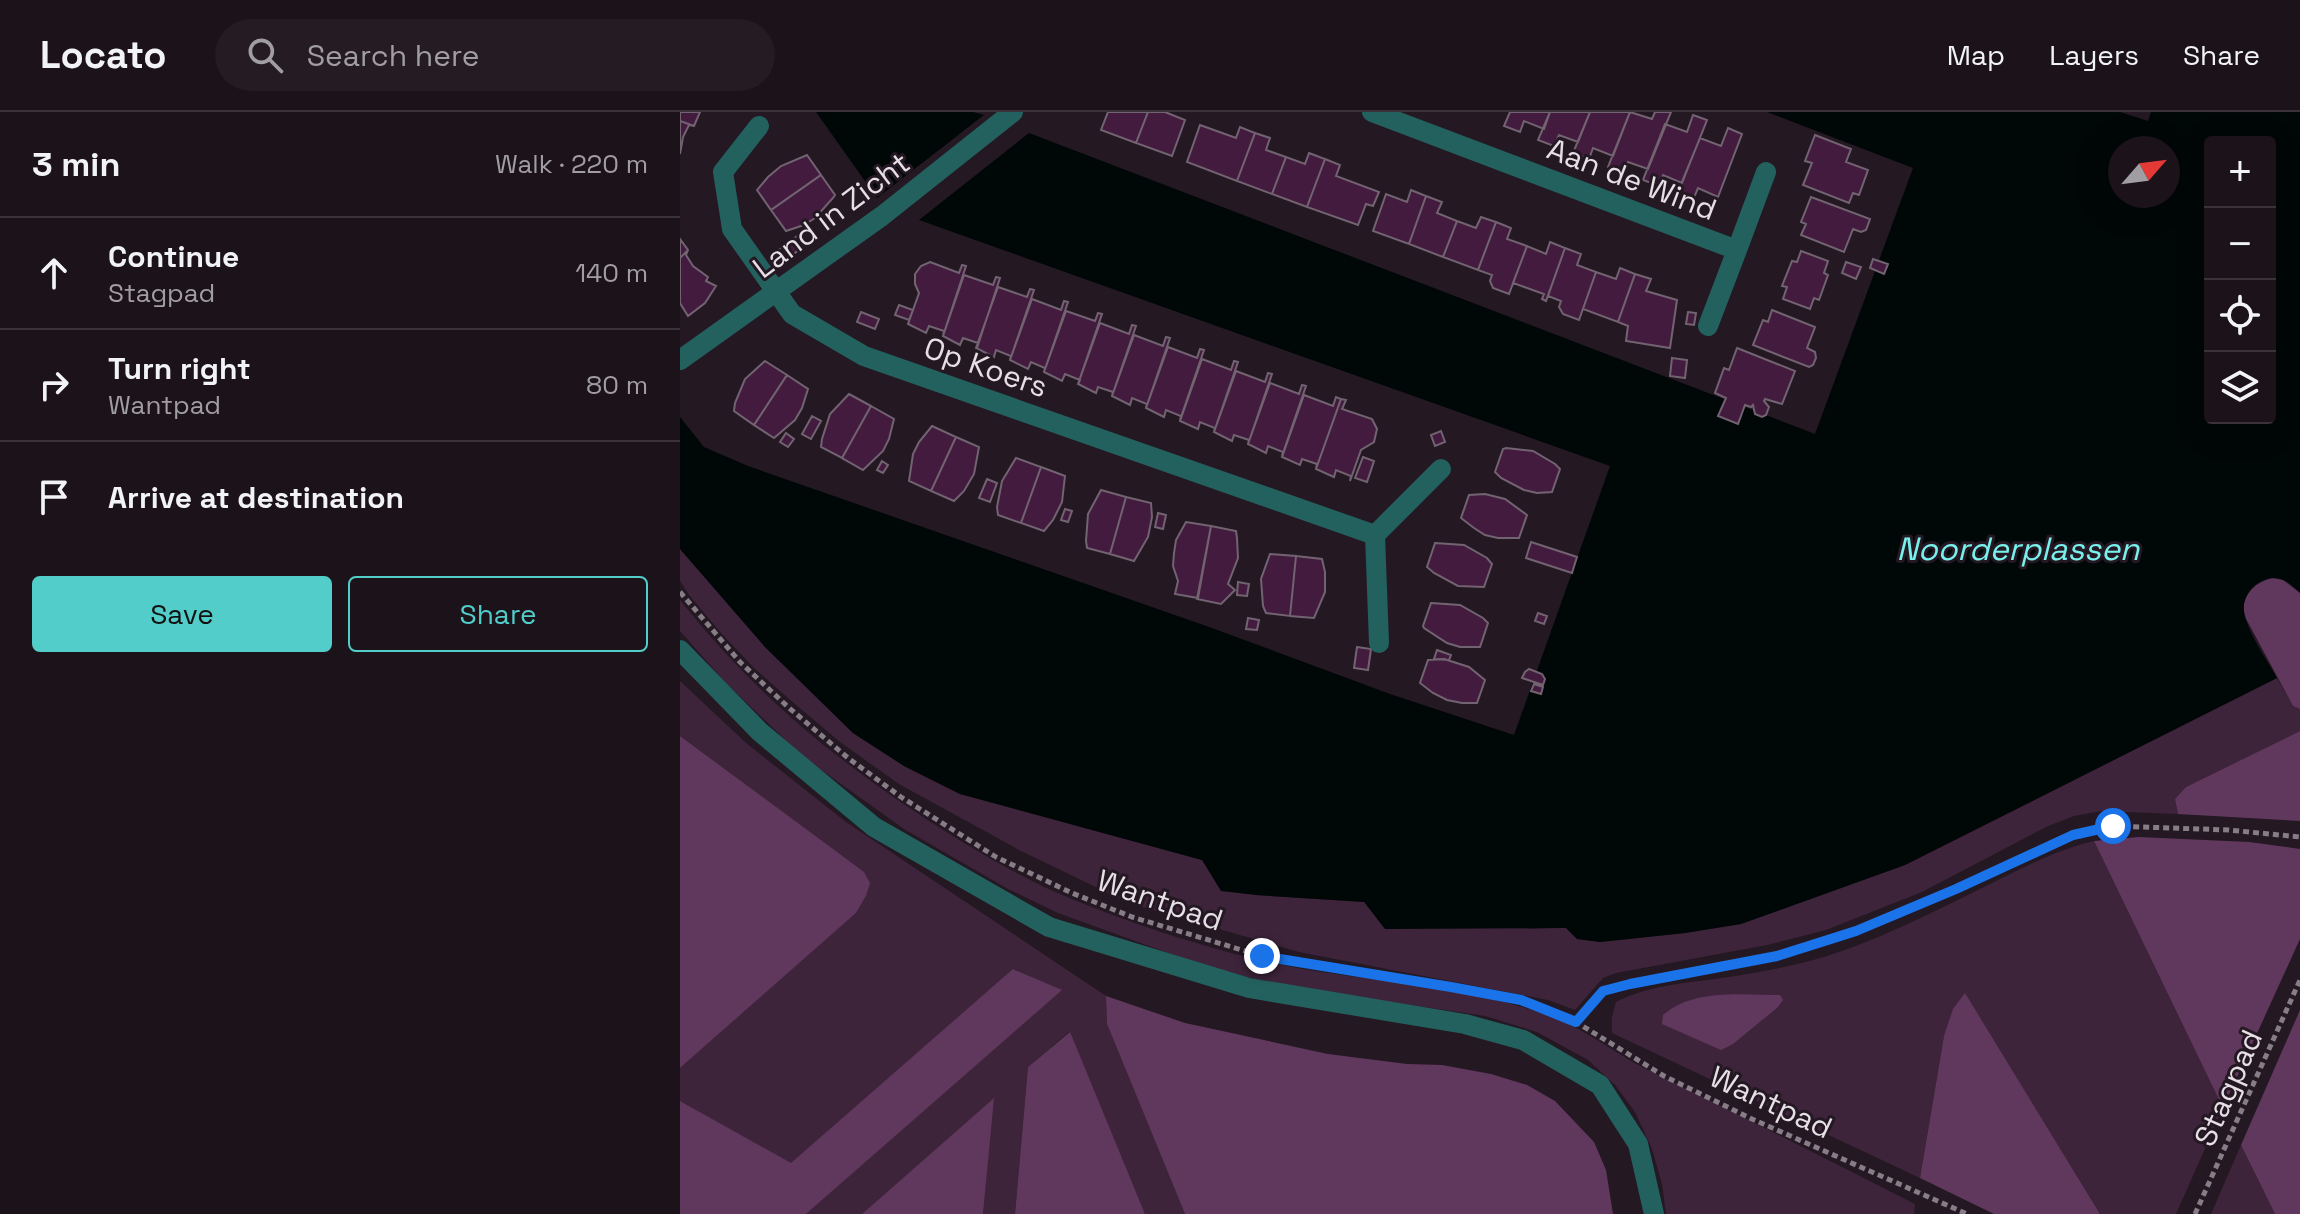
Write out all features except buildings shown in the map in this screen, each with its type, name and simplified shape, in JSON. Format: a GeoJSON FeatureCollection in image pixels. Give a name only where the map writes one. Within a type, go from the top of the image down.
{"type":"FeatureCollection","features":[{"type":"Feature","properties":{"kind":"street","name":"Land in Zicht"},"geometry":{"type":"LineString","coordinates":[[680,360],[882,216],[1013,112]]}},
{"type":"Feature","properties":{"kind":"street","name":"Aan de Wind"},"geometry":{"type":"LineString","coordinates":[[1372,112],[1737,250]]}},
{"type":"Feature","properties":{"kind":"street","name":"Op Koers"},"geometry":{"type":"LineString","coordinates":[[759,126],[723,172],[732,229],[792,314],[864,356],[1375,535]]}},
{"type":"Feature","properties":{"kind":"street","name":"Aan de Wind"},"geometry":{"type":"LineString","coordinates":[[1708,326],[1766,172]]}},
{"type":"Feature","properties":{"kind":"street"},"geometry":{"type":"LineString","coordinates":[[1379,643],[1375,535],[1441,469]]}},
{"type":"Feature","properties":{"kind":"street"},"geometry":{"type":"LineString","coordinates":[[680,650],[760,732],[874,827],[1049,927],[1249,988],[1465,1024],[1523,1040],[1600,1085],[1638,1144],[1654,1214]]}},
{"type":"Feature","properties":{"kind":"path","name":"Wantpad"},"geometry":{"type":"LineString","coordinates":[[680,592],[740,662],[824,738],[901,797],[996,857],[1132,917],[1262,956],[1521,1000],[1576,1022],[1664,1076],[1752,1119],[1967,1214]]}},
{"type":"Feature","properties":{"kind":"path"},"geometry":{"type":"LineString","coordinates":[[1576,1022],[1603,991],[1777,956],[1856,931],[2073,835],[2113,826],[2229,830],[2300,837]]}},
{"type":"Feature","properties":{"kind":"path","name":"Stagpad"},"geometry":{"type":"LineString","coordinates":[[2195,1214],[2300,980]]}},
{"type":"Feature","properties":{"kind":"shaded area"},"geometry":{"type":"Polygon","coordinates":[[[680,549],[765,647],[853,733],[904,766],[960,794],[1202,860],[1256,895],[1364,902],[1531,929],[1566,927],[1578,939],[1600,942],[1741,924],[1905,865],[2277,678],[2293,706],[2300,709],[2300,731],[2186,787],[2175,799],[2178,814],[2101,811],[2074,816],[2046,827],[1922,892],[1826,930],[1603,978],[1575,1010],[1548,1000],[1299,952],[1129,903],[1021,851],[899,784],[840,742],[754,668],[680,581],[680,549]]]}},
{"type":"Feature","properties":{"kind":"shaded area"},"geometry":{"type":"Polygon","coordinates":[[[2272,578],[2283,580],[2300,593],[2300,709],[2293,706],[2244,615],[2245,601],[2250,591],[2272,578]]]}},
{"type":"Feature","properties":{"kind":"shaded area"},"geometry":{"type":"Polygon","coordinates":[[[680,600],[762,691],[821,743],[920,815],[1034,882],[1119,917],[1232,953],[1292,967],[1479,996],[1552,1017],[1644,1068],[1915,1204],[1914,1214],[1666,1214],[1662,1184],[1652,1149],[1635,1112],[1615,1085],[1588,1060],[1537,1032],[1485,1016],[1276,985],[1193,962],[1058,913],[1008,889],[904,829],[802,756],[726,683],[680,631],[680,600]]]}},
{"type":"Feature","properties":{"kind":"shaded area"},"geometry":{"type":"Polygon","coordinates":[[[680,681],[746,743],[846,822],[1106,996],[1107,1024],[1185,1214],[1145,1214],[1069,1032],[1028,1067],[1015,1214],[983,1214],[993,1099],[862,1214],[806,1214],[1061,990],[1014,969],[791,1164],[680,1101],[680,1068],[856,913],[866,896],[863,872],[680,736],[680,681]]]}},
{"type":"Feature","properties":{"kind":"shaded area"},"geometry":{"type":"Polygon","coordinates":[[[2300,731],[2300,821],[2178,814],[2175,799],[2186,787],[2300,731]]]}},
{"type":"Feature","properties":{"kind":"shaded area"},"geometry":{"type":"Polygon","coordinates":[[[680,736],[864,872],[870,883],[856,913],[680,1068],[680,736]]]}},
{"type":"Feature","properties":{"kind":"shaded area"},"geometry":{"type":"Polygon","coordinates":[[[2139,837],[2249,842],[2300,849],[2300,939],[2223,1108],[2094,841],[2139,837]]]}},
{"type":"Feature","properties":{"kind":"shaded area"},"geometry":{"type":"Polygon","coordinates":[[[2094,841],[2223,1108],[2176,1214],[2100,1214],[1965,994],[1944,1036],[1920,1178],[1612,1033],[1616,1002],[1629,996],[1657,988],[1772,970],[1828,956],[1902,927],[2045,858],[2094,841]]]}},
{"type":"Feature","properties":{"kind":"shaded area"},"geometry":{"type":"Polygon","coordinates":[[[1013,969],[1062,990],[806,1214],[680,1214],[680,1101],[791,1163],[1013,969]]]}},
{"type":"Feature","properties":{"kind":"shaded area"},"geometry":{"type":"Polygon","coordinates":[[[1965,993],[2100,1214],[1994,1214],[1920,1178],[1944,1036],[1953,1009],[1965,993]]]}},
{"type":"Feature","properties":{"kind":"shaded area"},"geometry":{"type":"Polygon","coordinates":[[[1734,994],[1780,995],[1783,1000],[1778,1007],[1733,1044],[1721,1050],[1662,1024],[1663,1015],[1689,1000],[1734,994]]]}},
{"type":"Feature","properties":{"kind":"shaded area"},"geometry":{"type":"Polygon","coordinates":[[[1106,996],[1185,1023],[1328,1054],[1442,1065],[1491,1074],[1527,1085],[1555,1101],[1594,1142],[1606,1170],[1613,1214],[1185,1214],[1107,1024],[1106,996]]]}},
{"type":"Feature","properties":{"kind":"shaded area"},"geometry":{"type":"Polygon","coordinates":[[[2300,1010],[2300,1214],[2275,1214],[2241,1145],[2300,1010]]]}},
{"type":"Feature","properties":{"kind":"shaded area"},"geometry":{"type":"Polygon","coordinates":[[[1070,1032],[1145,1214],[1015,1214],[1028,1067],[1070,1032]]]}},
{"type":"Feature","properties":{"kind":"shaded area"},"geometry":{"type":"Polygon","coordinates":[[[994,1098],[983,1214],[862,1214],[994,1098]]]}},
{"type":"Feature","properties":{"kind":"shaded area"},"geometry":{"type":"Polygon","coordinates":[[[2241,1145],[2275,1214],[2211,1214],[2241,1145]]]}},
{"type":"Feature","properties":{"kind":"water"},"geometry":{"type":"Polygon","coordinates":[[[816,112],[973,112],[984,115],[877,198],[816,112]]]}},
{"type":"Feature","properties":{"kind":"water","name":"Noorderplassen"},"geometry":{"type":"Polygon","coordinates":[[[1767,112],[2120,112],[2148,121],[2151,112],[2300,112],[2300,593],[2285,581],[2268,579],[2257,584],[2244,605],[2249,628],[2277,678],[1905,865],[1741,924],[1600,942],[1577,939],[1566,928],[1385,929],[1364,902],[1221,891],[1202,860],[960,794],[904,766],[853,733],[765,647],[680,549],[680,417],[704,447],[748,466],[1212,628],[1390,694],[1514,735],[1610,466],[919,220],[1029,133],[1815,434],[1913,168],[1767,112]]]}},
{"type":"Feature","properties":{"kind":"route"},"geometry":{"type":"LineString","coordinates":[[1262,956],[1521,1000],[1576,1022],[1603,991],[1777,956],[1856,931],[2073,835],[2113,826]]}}]}
